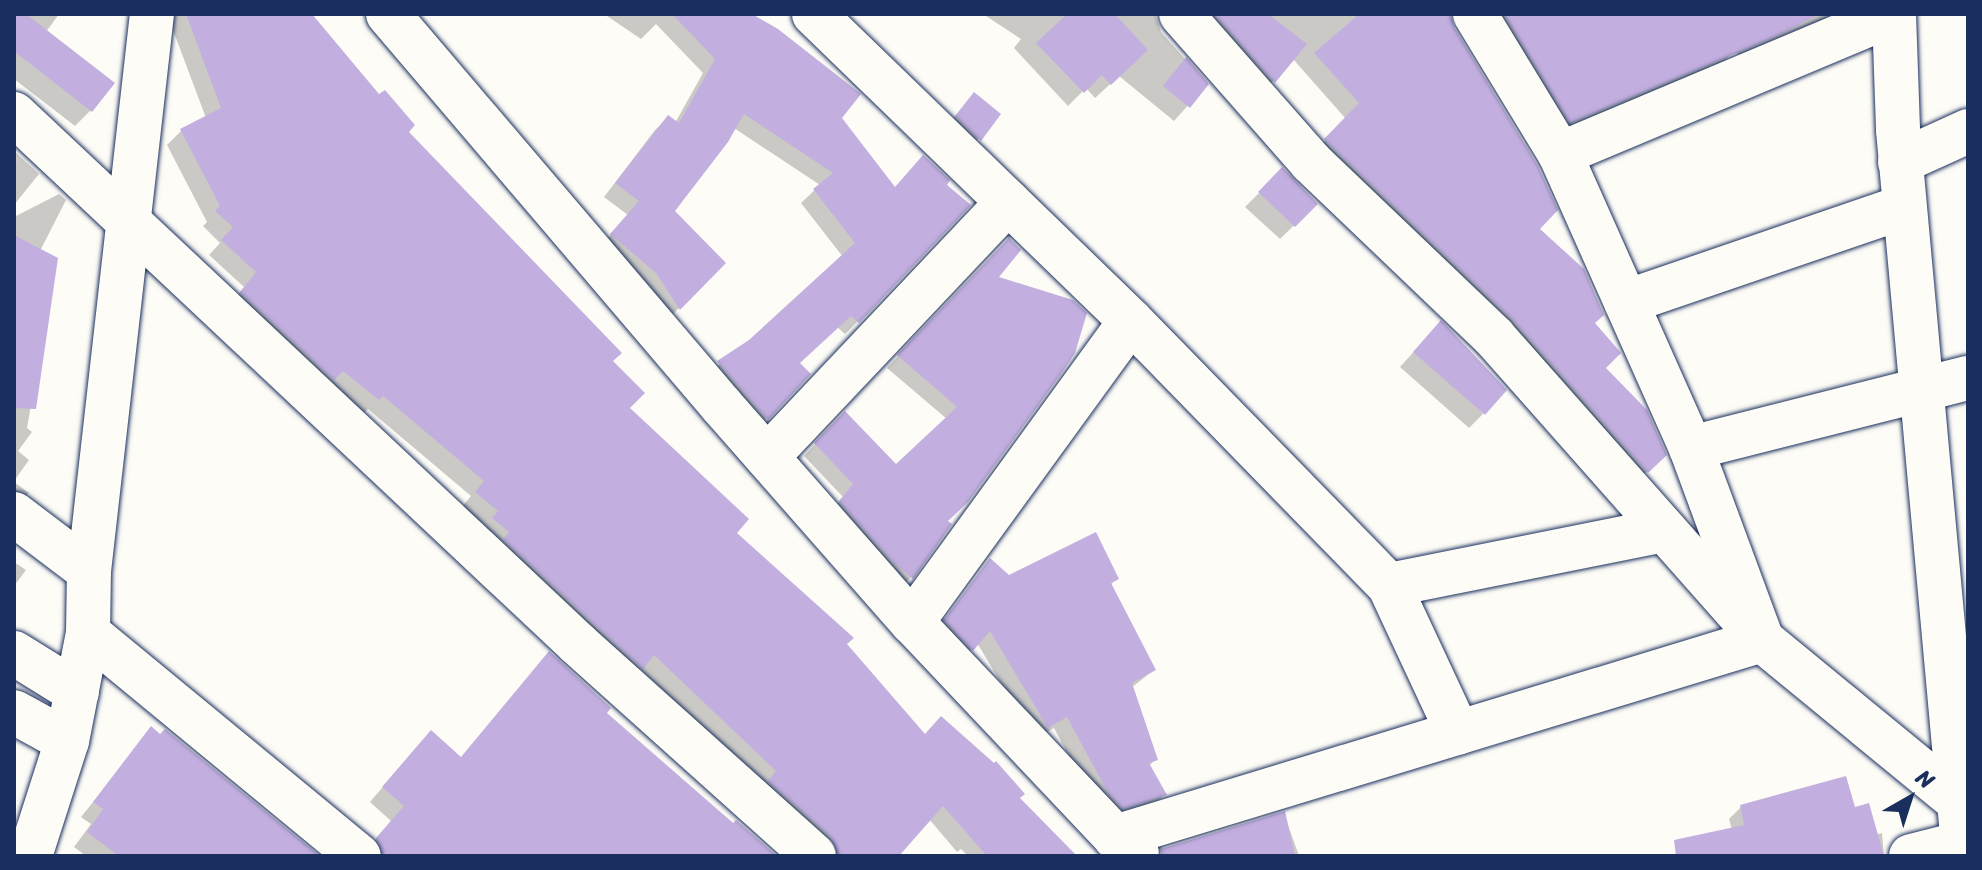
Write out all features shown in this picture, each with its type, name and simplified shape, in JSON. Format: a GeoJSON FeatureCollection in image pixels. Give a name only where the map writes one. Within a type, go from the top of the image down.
{"type":"FeatureCollection","features":[{"type":"Feature","properties":{"kind":"street"},"geometry":{"type":"LineString","coordinates":[[46,848],[88,633],[89,571],[152,14]]}},
{"type":"Feature","properties":{"kind":"street"},"geometry":{"type":"LineString","coordinates":[[388,14],[912,622],[1128,847],[1458,733],[1762,640]]}},
{"type":"Feature","properties":{"kind":"street"},"geometry":{"type":"LineString","coordinates":[[814,14],[1131,321],[1389,585],[1458,733]]}},
{"type":"Feature","properties":{"kind":"street"},"geometry":{"type":"LineString","coordinates":[[1475,14],[1560,154],[1691,448],[1762,640]]}},
{"type":"Feature","properties":{"kind":"street"},"geometry":{"type":"LineString","coordinates":[[1560,154],[1893,14],[1900,162],[1921,391],[1960,718],[1962,834]]}},
{"type":"Feature","properties":{"kind":"street"},"geometry":{"type":"LineString","coordinates":[[1191,17],[1311,162],[1494,337],[1762,640],[1962,834]]}},
{"type":"Feature","properties":{"kind":"street"},"geometry":{"type":"LineString","coordinates":[[14,114],[578,644],[814,856]]}},
{"type":"Feature","properties":{"kind":"street"},"geometry":{"type":"LineString","coordinates":[[1900,162],[1968,131]]}},
{"type":"Feature","properties":{"kind":"street"},"geometry":{"type":"LineString","coordinates":[[767,457],[1008,202]]}},
{"type":"Feature","properties":{"kind":"street"},"geometry":{"type":"LineString","coordinates":[[1626,302],[1904,207]]}},
{"type":"Feature","properties":{"kind":"street"},"geometry":{"type":"LineString","coordinates":[[912,622],[1131,321]]}},
{"type":"Feature","properties":{"kind":"street"},"geometry":{"type":"LineString","coordinates":[[1691,448],[1968,378]]}},
{"type":"Feature","properties":{"kind":"street"},"geometry":{"type":"LineString","coordinates":[[14,514],[89,571]]}},
{"type":"Feature","properties":{"kind":"street"},"geometry":{"type":"LineString","coordinates":[[1389,585],[1665,530]]}},
{"type":"Feature","properties":{"kind":"street"},"geometry":{"type":"LineString","coordinates":[[88,633],[359,856]]}},
{"type":"Feature","properties":{"kind":"street"},"geometry":{"type":"LineString","coordinates":[[14,653],[77,692]]}},
{"type":"Feature","properties":{"kind":"street"},"geometry":{"type":"LineString","coordinates":[[14,712],[67,741]]}},
{"type":"Feature","properties":{"kind":"street"},"geometry":{"type":"LineString","coordinates":[[1911,856],[1962,834]]}},
{"type":"Feature","properties":{"kind":"building"},"geometry":{"type":"Polygon","coordinates":[[[14,14],[26,14],[115,83],[92,112],[14,51],[14,14]]]}},
{"type":"Feature","properties":{"kind":"building"},"geometry":{"type":"Polygon","coordinates":[[[186,14],[312,14],[379,94],[385,90],[415,125],[409,132],[622,353],[613,361],[645,393],[630,408],[749,519],[737,533],[854,638],[847,644],[925,734],[941,716],[994,763],[996,761],[1025,794],[1020,798],[1077,856],[987,856],[943,806],[899,856],[838,856],[831,837],[768,781],[776,771],[654,655],[643,669],[503,539],[509,532],[492,518],[498,511],[475,492],[484,481],[383,396],[379,400],[343,371],[334,380],[240,292],[256,272],[221,240],[233,227],[215,211],[220,206],[180,129],[221,108],[186,14]]]}},
{"type":"Feature","properties":{"kind":"building"},"geometry":{"type":"Polygon","coordinates":[[[672,14],[752,14],[778,29],[861,94],[842,118],[895,187],[923,155],[950,180],[947,185],[971,205],[859,323],[851,316],[800,363],[811,374],[768,420],[717,361],[749,340],[855,243],[813,189],[833,173],[744,114],[728,142],[675,211],[726,263],[680,310],[656,273],[610,234],[639,201],[615,183],[668,115],[679,123],[715,59],[672,14]]]}},
{"type":"Feature","properties":{"kind":"building"},"geometry":{"type":"Polygon","coordinates":[[[1067,14],[1115,14],[1148,50],[1111,85],[1102,75],[1084,93],[1036,43],[1067,14]]]}},
{"type":"Feature","properties":{"kind":"building"},"geometry":{"type":"Polygon","coordinates":[[[1214,14],[1268,14],[1307,44],[1275,83],[1214,14]]]}},
{"type":"Feature","properties":{"kind":"building"},"geometry":{"type":"Polygon","coordinates":[[[1359,14],[1450,14],[1454,27],[1538,166],[1558,210],[1540,229],[1584,269],[1604,315],[1595,323],[1621,353],[1606,368],[1647,410],[1667,455],[1648,473],[1513,320],[1324,139],[1359,103],[1314,53],[1359,14]]]}},
{"type":"Feature","properties":{"kind":"building"},"geometry":{"type":"Polygon","coordinates":[[[1504,14],[1819,14],[1781,34],[1570,123],[1504,14]]]}},
{"type":"Feature","properties":{"kind":"building"},"geometry":{"type":"Polygon","coordinates":[[[1186,57],[1209,84],[1190,108],[1163,86],[1186,57]]]}},
{"type":"Feature","properties":{"kind":"building"},"geometry":{"type":"Polygon","coordinates":[[[974,92],[1001,114],[981,141],[955,116],[974,92]]]}},
{"type":"Feature","properties":{"kind":"building"},"geometry":{"type":"Polygon","coordinates":[[[1282,167],[1318,204],[1295,227],[1258,192],[1282,167]]]}},
{"type":"Feature","properties":{"kind":"building"},"geometry":{"type":"Polygon","coordinates":[[[14,235],[58,258],[36,409],[14,408],[14,235]]]}},
{"type":"Feature","properties":{"kind":"building"},"geometry":{"type":"Polygon","coordinates":[[[1009,238],[1021,250],[999,277],[1073,300],[1087,313],[1075,353],[968,502],[948,521],[952,524],[913,579],[894,563],[839,501],[853,484],[814,443],[845,411],[896,464],[957,407],[897,355],[1009,238]]]}},
{"type":"Feature","properties":{"kind":"building"},"geometry":{"type":"Polygon","coordinates":[[[1441,320],[1507,390],[1485,415],[1413,352],[1441,320]]]}},
{"type":"Feature","properties":{"kind":"building"},"geometry":{"type":"Polygon","coordinates":[[[1096,532],[1119,579],[1111,583],[1156,670],[1132,683],[1158,760],[1149,763],[1167,795],[1123,809],[1108,793],[1067,717],[1048,728],[990,631],[973,651],[944,620],[990,558],[1009,575],[1096,532]]]}},
{"type":"Feature","properties":{"kind":"building"},"geometry":{"type":"Polygon","coordinates":[[[549,651],[611,708],[607,713],[733,823],[736,820],[777,856],[383,856],[376,838],[404,806],[382,787],[431,730],[461,757],[549,651]]]}},
{"type":"Feature","properties":{"kind":"building"},"geometry":{"type":"Polygon","coordinates":[[[151,726],[160,734],[165,729],[320,856],[119,856],[87,832],[103,809],[93,802],[151,726]]]}},
{"type":"Feature","properties":{"kind":"building"},"geometry":{"type":"Polygon","coordinates":[[[1846,776],[1855,807],[1869,803],[1884,856],[1676,856],[1674,840],[1744,825],[1740,805],[1846,776]]]}},
{"type":"Feature","properties":{"kind":"building"},"geometry":{"type":"Polygon","coordinates":[[[1285,811],[1295,856],[1162,856],[1161,849],[1285,811]]]}}]}
